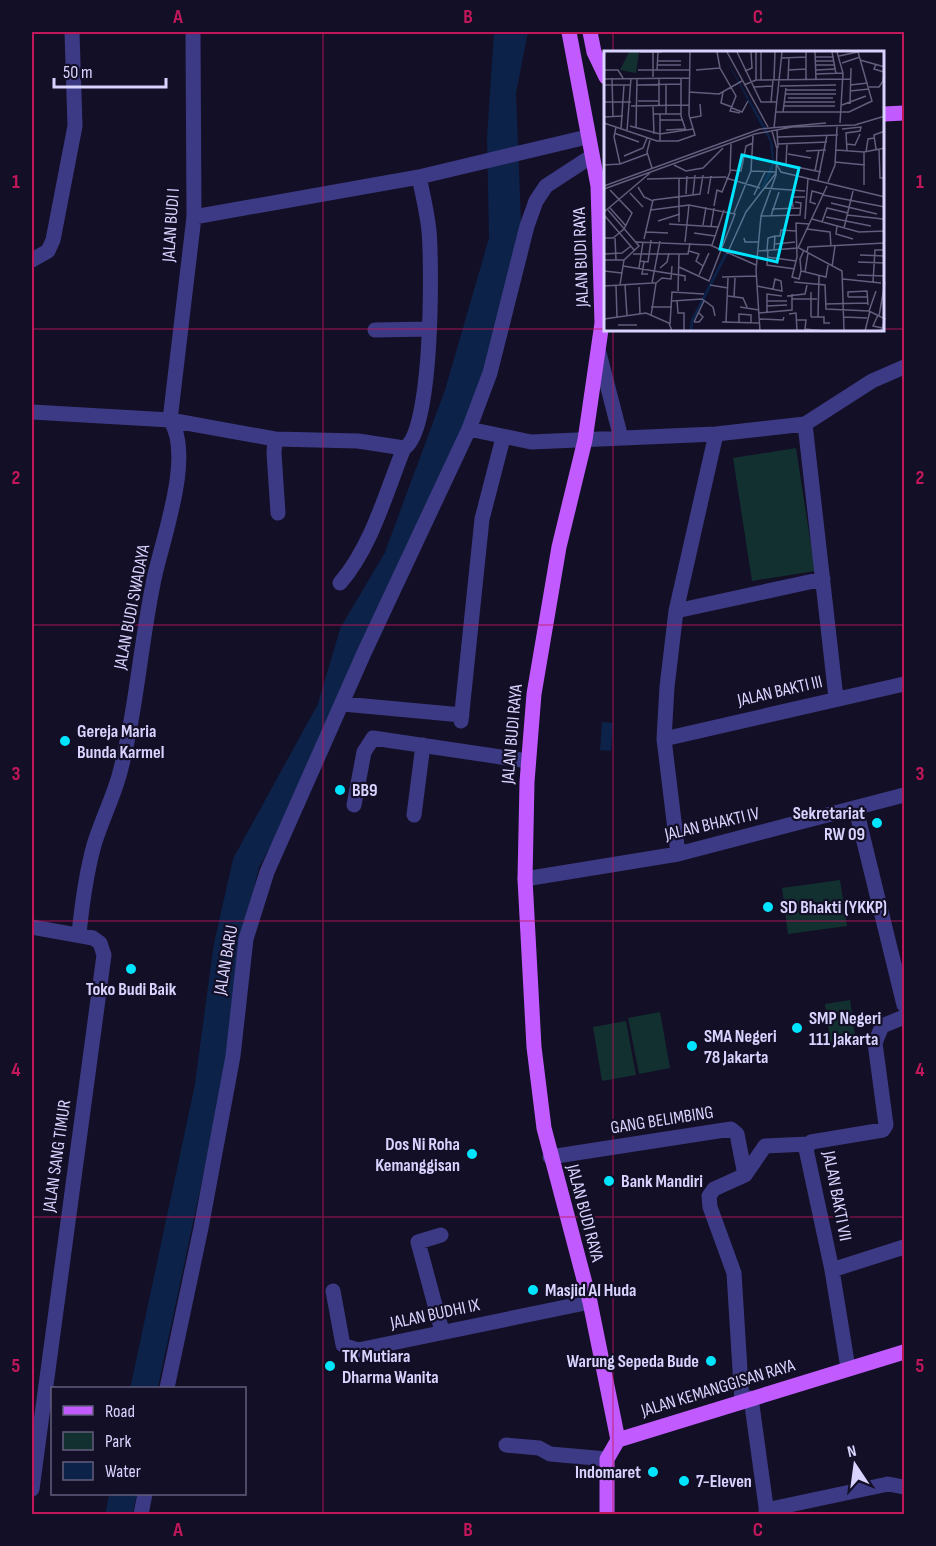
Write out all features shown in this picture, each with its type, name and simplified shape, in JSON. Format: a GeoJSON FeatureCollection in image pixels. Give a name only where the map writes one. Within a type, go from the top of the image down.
{"type":"FeatureCollection","features":[{"type":"Feature","properties":{"kind":"main road","name":"JALAN BUDI RAYA"},"geometry":{"type":"LineString","coordinates":[[569,32],[598,186],[603,288],[599,353],[585,440],[559,547],[534,694],[528,761],[525,879],[535,1058],[549,1157],[590,1302],[618,1440]]}},
{"type":"Feature","properties":{"kind":"main road"},"geometry":{"type":"LineString","coordinates":[[590,32],[594,52],[604,75]]}},
{"type":"Feature","properties":{"kind":"main road"},"geometry":{"type":"LineString","coordinates":[[885,114],[904,113]]}},
{"type":"Feature","properties":{"kind":"main road"},"geometry":{"type":"LineString","coordinates":[[598,186],[604,172]]}},
{"type":"Feature","properties":{"kind":"main road","name":"JALAN KEMANGGISAN RAYA"},"geometry":{"type":"LineString","coordinates":[[618,1440],[747,1400],[847,1361],[904,1352]]}},
{"type":"Feature","properties":{"kind":"main road"},"geometry":{"type":"LineString","coordinates":[[607,1515],[607,1459],[618,1440]]}},
{"type":"Feature","properties":{"kind":"street"},"geometry":{"type":"LineString","coordinates":[[32,260],[48,250],[53,240],[75,126],[72,32]]}},
{"type":"Feature","properties":{"kind":"street","name":"JALAN BUDI I"},"geometry":{"type":"LineString","coordinates":[[170,420],[194,217],[193,32]]}},
{"type":"Feature","properties":{"kind":"street"},"geometry":{"type":"LineString","coordinates":[[194,217],[419,177],[587,137]]}},
{"type":"Feature","properties":{"kind":"street","name":"JALAN BARU"},"geometry":{"type":"LineString","coordinates":[[167,1387],[201,1228],[233,1056],[246,939],[279,840],[469,429],[490,373],[536,201],[546,186],[592,156]]}},
{"type":"Feature","properties":{"kind":"street"},"geometry":{"type":"LineString","coordinates":[[340,583],[348,574],[371,531],[404,448],[412,440],[425,388],[431,259],[427,205],[419,177]]}},
{"type":"Feature","properties":{"kind":"street"},"geometry":{"type":"LineString","coordinates":[[375,330],[429,328]]}},
{"type":"Feature","properties":{"kind":"street"},"geometry":{"type":"LineString","coordinates":[[599,353],[621,438]]}},
{"type":"Feature","properties":{"kind":"street"},"geometry":{"type":"LineString","coordinates":[[469,429],[503,438],[531,442],[716,434],[805,424],[872,381],[904,367]]}},
{"type":"Feature","properties":{"kind":"street"},"geometry":{"type":"LineString","coordinates":[[32,412],[170,420],[275,439],[358,441],[404,448]]}},
{"type":"Feature","properties":{"kind":"street","name":"JALAN BUDI SWADAYA"},"geometry":{"type":"LineString","coordinates":[[86,936],[94,844],[118,777],[153,580],[171,522],[177,477],[177,436],[170,420]]}},
{"type":"Feature","properties":{"kind":"street"},"geometry":{"type":"LineString","coordinates":[[805,424],[836,698]]}},
{"type":"Feature","properties":{"kind":"street"},"geometry":{"type":"LineString","coordinates":[[678,854],[664,739],[676,611],[716,434]]}},
{"type":"Feature","properties":{"kind":"street"},"geometry":{"type":"LineString","coordinates":[[343,704],[461,718],[482,519],[503,438]]}},
{"type":"Feature","properties":{"kind":"street"},"geometry":{"type":"LineString","coordinates":[[275,439],[278,513]]}},
{"type":"Feature","properties":{"kind":"street"},"geometry":{"type":"LineString","coordinates":[[676,611],[824,579]]}},
{"type":"Feature","properties":{"kind":"street","name":"JALAN BAKTI III"},"geometry":{"type":"LineString","coordinates":[[664,739],[904,684]]}},
{"type":"Feature","properties":{"kind":"street"},"geometry":{"type":"LineString","coordinates":[[354,805],[364,752],[373,738],[528,761]]}},
{"type":"Feature","properties":{"kind":"street"},"geometry":{"type":"LineString","coordinates":[[414,815],[423,745]]}},
{"type":"Feature","properties":{"kind":"street","name":"JALAN BHAKTI IV"},"geometry":{"type":"LineString","coordinates":[[525,879],[678,854],[904,795]]}},
{"type":"Feature","properties":{"kind":"street"},"geometry":{"type":"LineString","coordinates":[[856,809],[904,1005]]}},
{"type":"Feature","properties":{"kind":"street"},"geometry":{"type":"LineString","coordinates":[[32,927],[86,936]]}},
{"type":"Feature","properties":{"kind":"street","name":"JALAN SANG TIMUR"},"geometry":{"type":"LineString","coordinates":[[32,1490],[104,955],[100,943],[86,936]]}},
{"type":"Feature","properties":{"kind":"street","name":"JALAN BAKTI VII"},"geometry":{"type":"LineString","coordinates":[[847,1361],[832,1270],[806,1149],[808,1144],[884,1130],[886,1125],[875,1043],[882,1026],[904,1017]]}},
{"type":"Feature","properties":{"kind":"street","name":"GANG BELIMBING"},"geometry":{"type":"LineString","coordinates":[[549,1157],[731,1129],[737,1134],[745,1175]]}},
{"type":"Feature","properties":{"kind":"street"},"geometry":{"type":"LineString","coordinates":[[808,1144],[765,1146],[745,1175],[714,1189],[709,1196],[710,1207],[734,1273],[747,1400],[767,1512],[888,1484],[904,1487]]}},
{"type":"Feature","properties":{"kind":"street"},"geometry":{"type":"LineString","coordinates":[[441,1235],[419,1239],[418,1244],[442,1331]]}},
{"type":"Feature","properties":{"kind":"street"},"geometry":{"type":"LineString","coordinates":[[832,1270],[904,1246]]}},
{"type":"Feature","properties":{"kind":"street","name":"JALAN BUDHI IX"},"geometry":{"type":"LineString","coordinates":[[333,1291],[343,1345],[358,1350],[590,1302]]}},
{"type":"Feature","properties":{"kind":"street"},"geometry":{"type":"LineString","coordinates":[[506,1445],[539,1448],[550,1454],[607,1459]]}},
{"type":"Feature","properties":{"kind":"street"},"geometry":{"type":"LineString","coordinates":[[141,1515],[145,1495]]}},
{"type":"Feature","properties":{"kind":"green space"},"geometry":{"type":"Polygon","coordinates":[[[796,448],[815,571],[752,581],[733,458],[796,448]]]}},
{"type":"Feature","properties":{"kind":"green space"},"geometry":{"type":"Polygon","coordinates":[[[840,880],[847,926],[788,934],[782,888],[840,880]]]}},
{"type":"Feature","properties":{"kind":"green space"},"geometry":{"type":"Polygon","coordinates":[[[850,1000],[856,1043],[831,1047],[825,1004],[850,1000]]]}},
{"type":"Feature","properties":{"kind":"green space"},"geometry":{"type":"Polygon","coordinates":[[[660,1012],[670,1068],[639,1074],[628,1018],[660,1012]]]}},
{"type":"Feature","properties":{"kind":"green space"},"geometry":{"type":"Polygon","coordinates":[[[626,1021],[636,1075],[602,1081],[593,1027],[626,1021]]]}},
{"type":"Feature","properties":{"kind":"water"},"geometry":{"type":"Polygon","coordinates":[[[494,32],[528,32],[516,93],[521,222],[484,388],[412,548],[385,552],[445,390],[489,238],[487,137],[494,32]]]}},
{"type":"Feature","properties":{"kind":"water"},"geometry":{"type":"Polygon","coordinates":[[[602,722],[613,723],[611,751],[600,750],[602,722]]]}},
{"type":"Feature","properties":{"kind":"waterway"},"geometry":{"type":"LineString","coordinates":[[144,1387],[208,1088],[227,947],[246,863],[330,710],[353,633],[404,547],[414,516]]}},
{"type":"Feature","properties":{"kind":"waterway"},"geometry":{"type":"LineString","coordinates":[[119,1514],[123,1495]]}},
{"type":"Feature","properties":{"kind":"place","name":"Gereja Maria Bunda Karmel"},"geometry":{"type":"Point","coordinates":[65,741]}},
{"type":"Feature","properties":{"kind":"place","name":"BB9"},"geometry":{"type":"Point","coordinates":[340,790]}},
{"type":"Feature","properties":{"kind":"place","name":"Sekretariat RW 09"},"geometry":{"type":"Point","coordinates":[877,823]}},
{"type":"Feature","properties":{"kind":"place","name":"SD Bhakti (YKKP)"},"geometry":{"type":"Point","coordinates":[768,907]}},
{"type":"Feature","properties":{"kind":"place","name":"Toko Budi Baik"},"geometry":{"type":"Point","coordinates":[131,969]}},
{"type":"Feature","properties":{"kind":"place","name":"SMP Negeri 111 Jakarta"},"geometry":{"type":"Point","coordinates":[797,1028]}},
{"type":"Feature","properties":{"kind":"place","name":"SMA Negeri 78 Jakarta"},"geometry":{"type":"Point","coordinates":[692,1046]}},
{"type":"Feature","properties":{"kind":"place","name":"Dos Ni Roha Kemanggisan"},"geometry":{"type":"Point","coordinates":[472,1154]}},
{"type":"Feature","properties":{"kind":"place","name":"Bank Mandiri"},"geometry":{"type":"Point","coordinates":[609,1181]}},
{"type":"Feature","properties":{"kind":"place","name":"Masjid Al Huda"},"geometry":{"type":"Point","coordinates":[533,1290]}},
{"type":"Feature","properties":{"kind":"place","name":"Warung Sepeda Bude"},"geometry":{"type":"Point","coordinates":[711,1361]}},
{"type":"Feature","properties":{"kind":"place","name":"TK Mutiara Dharma Wanita"},"geometry":{"type":"Point","coordinates":[330,1366]}},
{"type":"Feature","properties":{"kind":"place","name":"Indomaret"},"geometry":{"type":"Point","coordinates":[653,1472]}},
{"type":"Feature","properties":{"kind":"place","name":"7-Eleven"},"geometry":{"type":"Point","coordinates":[684,1481]}}]}
